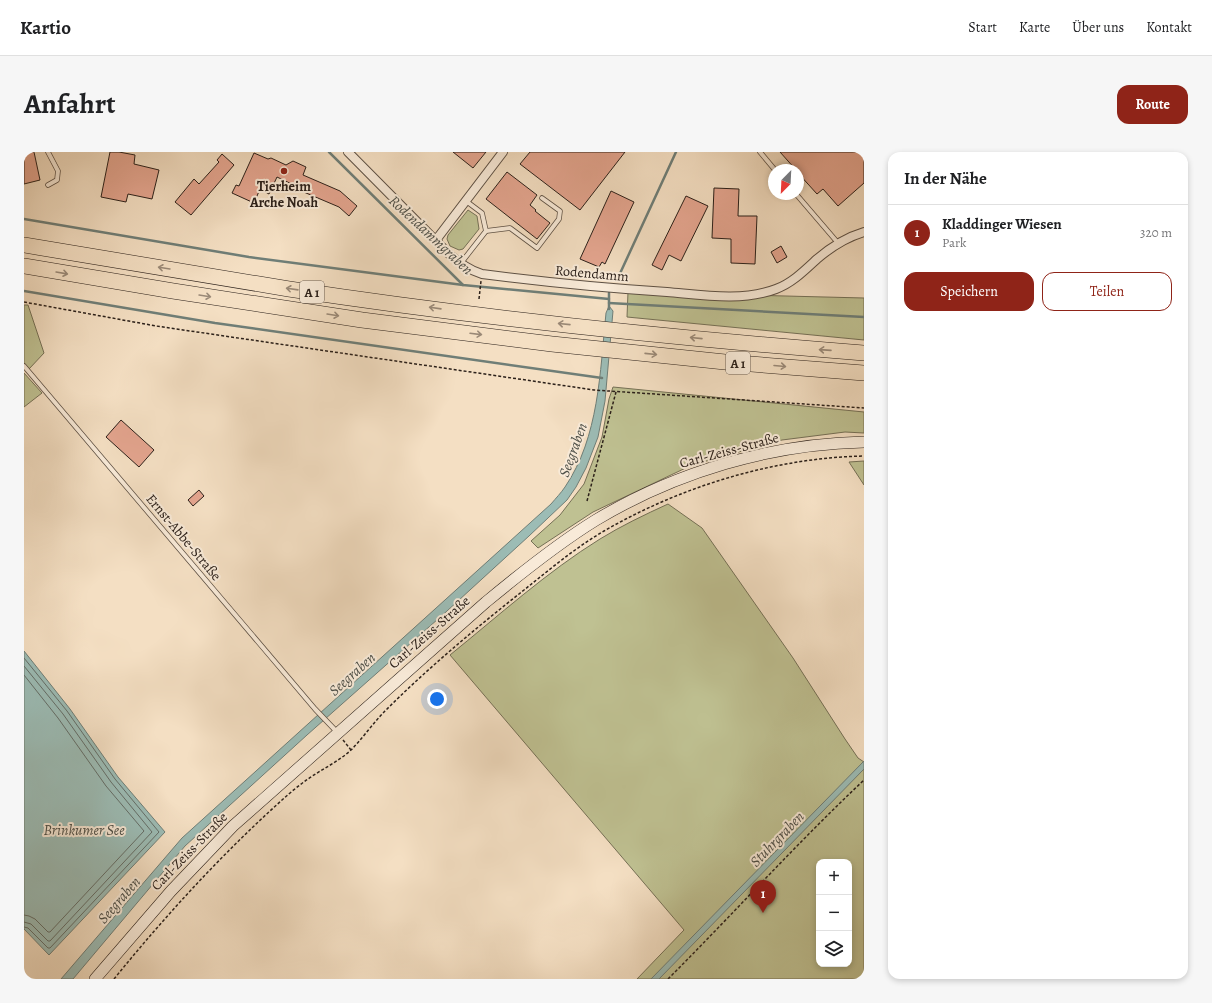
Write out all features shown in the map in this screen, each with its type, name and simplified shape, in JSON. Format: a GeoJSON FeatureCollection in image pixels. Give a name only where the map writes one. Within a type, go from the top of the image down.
{"type":"FeatureCollection","features":[{"type":"Feature","properties":{"kind":"highway","name":"A 1"},"geometry":{"type":"LineString","coordinates":[[24,245],[289,289],[488,316],[732,342],[864,353]]}},
{"type":"Feature","properties":{"kind":"highway","name":"A 1"},"geometry":{"type":"LineString","coordinates":[[24,266],[362,320],[552,344],[725,362],[864,373]]}},
{"type":"Feature","properties":{"kind":"main road","name":"Carl-Zeiss-Straße"},"geometry":{"type":"LineString","coordinates":[[95,979],[142,923],[206,854],[262,800],[454,629],[518,576],[570,537],[622,505],[677,480],[738,460],[767,453],[826,444],[864,442]]}},
{"type":"Feature","properties":{"kind":"street","name":"Rodendamm"},"geometry":{"type":"LineString","coordinates":[[348,152],[460,263],[473,271],[482,274],[545,282],[700,295],[748,296],[776,289],[790,282],[803,273],[838,243],[864,232]]}},
{"type":"Feature","properties":{"kind":"street"},"geometry":{"type":"LineString","coordinates":[[436,240],[503,152]]}},
{"type":"Feature","properties":{"kind":"lane"},"geometry":{"type":"LineString","coordinates":[[48,152],[58,171],[57,180],[48,185]]}},
{"type":"Feature","properties":{"kind":"lane"},"geometry":{"type":"LineString","coordinates":[[760,152],[770,164]]}},
{"type":"Feature","properties":{"kind":"lane"},"geometry":{"type":"LineString","coordinates":[[460,263],[486,231],[510,228],[537,248],[559,219],[560,212],[542,198]]}},
{"type":"Feature","properties":{"kind":"lane"},"geometry":{"type":"LineString","coordinates":[[801,200],[838,243]]}},
{"type":"Feature","properties":{"kind":"lane"},"geometry":{"type":"LineString","coordinates":[[466,201],[482,213],[486,231]]}},
{"type":"Feature","properties":{"kind":"lane","name":"Ernst-Abbe-Straße"},"geometry":{"type":"LineString","coordinates":[[24,366],[315,709],[338,733]]}},
{"type":"Feature","properties":{"kind":"path"},"geometry":{"type":"LineString","coordinates":[[479,299],[482,274]]}},
{"type":"Feature","properties":{"kind":"path"},"geometry":{"type":"LineString","coordinates":[[24,302],[156,326],[594,390],[864,408]]}},
{"type":"Feature","properties":{"kind":"path"},"geometry":{"type":"LineString","coordinates":[[587,501],[616,392]]}},
{"type":"Feature","properties":{"kind":"path"},"geometry":{"type":"LineString","coordinates":[[114,979],[139,948],[203,876],[255,825],[306,780],[351,750],[384,712],[460,642],[563,559],[602,532],[657,504],[717,481],[763,468],[801,461],[864,456]]}},
{"type":"Feature","properties":{"kind":"path"},"geometry":{"type":"LineString","coordinates":[[668,979],[727,920],[822,820],[864,780]]}},
{"type":"Feature","properties":{"kind":"green space"},"geometry":{"type":"Polygon","coordinates":[[[468,210],[477,216],[479,229],[463,249],[459,250],[450,246],[447,239],[448,235],[468,210]]]}},
{"type":"Feature","properties":{"kind":"green space"},"geometry":{"type":"Polygon","coordinates":[[[628,292],[864,298],[864,340],[627,317],[628,292]]]}},
{"type":"Feature","properties":{"kind":"green space"},"geometry":{"type":"Polygon","coordinates":[[[24,305],[28,305],[44,353],[29,369],[24,363],[24,305]]]}},
{"type":"Feature","properties":{"kind":"green space"},"geometry":{"type":"Polygon","coordinates":[[[24,373],[42,393],[24,407],[24,373]]]}},
{"type":"Feature","properties":{"kind":"green space"},"geometry":{"type":"Polygon","coordinates":[[[613,387],[864,412],[864,433],[845,432],[782,440],[692,465],[593,512],[538,548],[531,541],[560,515],[584,484],[602,437],[609,399],[613,387]]]}},
{"type":"Feature","properties":{"kind":"green space"},"geometry":{"type":"Polygon","coordinates":[[[864,461],[864,485],[849,462],[864,461]]]}},
{"type":"Feature","properties":{"kind":"green space"},"geometry":{"type":"Polygon","coordinates":[[[668,504],[702,528],[793,658],[858,758],[864,762],[864,979],[637,979],[684,930],[450,655],[561,565],[600,539],[668,504]]]}},
{"type":"Feature","properties":{"kind":"water"},"geometry":{"type":"Polygon","coordinates":[[[609,306],[613,311],[605,401],[598,437],[586,468],[567,500],[447,611],[185,846],[73,979],[61,979],[182,838],[551,504],[565,487],[576,468],[585,447],[591,426],[599,381],[606,313],[609,306]]]}},
{"type":"Feature","properties":{"kind":"water","name":"Brinkumer See"},"geometry":{"type":"Polygon","coordinates":[[[24,651],[70,709],[118,777],[165,832],[49,955],[24,929],[24,651]]]}},
{"type":"Feature","properties":{"kind":"water"},"geometry":{"type":"Polygon","coordinates":[[[864,761],[864,769],[659,979],[651,979],[864,761]]]}},
{"type":"Feature","properties":{"kind":"building"},"geometry":{"type":"Polygon","coordinates":[[[24,152],[34,152],[40,180],[24,184],[24,152]]]}},
{"type":"Feature","properties":{"kind":"building"},"geometry":{"type":"Polygon","coordinates":[[[110,152],[135,155],[134,164],[159,170],[152,199],[128,194],[126,202],[101,197],[110,152]]]}},
{"type":"Feature","properties":{"kind":"building"},"geometry":{"type":"Polygon","coordinates":[[[453,152],[486,152],[473,168],[453,152]]]}},
{"type":"Feature","properties":{"kind":"building"},"geometry":{"type":"Polygon","coordinates":[[[530,152],[625,152],[580,210],[520,164],[530,152]]]}},
{"type":"Feature","properties":{"kind":"building"},"geometry":{"type":"Polygon","coordinates":[[[780,152],[864,152],[864,183],[838,206],[823,189],[817,194],[804,180],[804,164],[791,164],[780,152]]]}},
{"type":"Feature","properties":{"kind":"building"},"geometry":{"type":"Polygon","coordinates":[[[254,153],[268,159],[271,158],[286,165],[293,161],[306,167],[303,175],[340,191],[357,206],[349,216],[339,207],[299,190],[300,188],[277,177],[269,194],[260,189],[254,203],[232,193],[236,185],[239,186],[254,153]]]}},
{"type":"Feature","properties":{"kind":"building"},"geometry":{"type":"Polygon","coordinates":[[[222,154],[234,165],[191,215],[175,202],[194,179],[199,184],[219,162],[217,160],[222,154]]]}},
{"type":"Feature","properties":{"kind":"building"},"geometry":{"type":"Polygon","coordinates":[[[507,172],[537,195],[530,205],[550,223],[537,239],[486,199],[507,172]]]}},
{"type":"Feature","properties":{"kind":"building"},"geometry":{"type":"Polygon","coordinates":[[[714,188],[739,189],[738,216],[757,216],[755,264],[731,263],[731,239],[712,238],[714,188]]]}},
{"type":"Feature","properties":{"kind":"building"},"geometry":{"type":"Polygon","coordinates":[[[611,191],[634,202],[605,264],[602,262],[599,267],[580,259],[611,191]]]}},
{"type":"Feature","properties":{"kind":"building"},"geometry":{"type":"Polygon","coordinates":[[[686,196],[708,206],[681,261],[669,255],[662,270],[652,265],[686,196]]]}},
{"type":"Feature","properties":{"kind":"building"},"geometry":{"type":"Polygon","coordinates":[[[781,246],[787,257],[777,263],[771,252],[781,246]]]}},
{"type":"Feature","properties":{"kind":"building"},"geometry":{"type":"Polygon","coordinates":[[[121,420],[154,450],[139,467],[106,437],[121,420]]]}},
{"type":"Feature","properties":{"kind":"building"},"geometry":{"type":"Polygon","coordinates":[[[199,490],[204,496],[193,506],[188,500],[199,490]]]}},
{"type":"Feature","properties":{"kind":"waterway","name":"Rodendammgraben"},"geometry":{"type":"LineString","coordinates":[[329,152],[463,285],[609,299]]}},
{"type":"Feature","properties":{"kind":"waterway"},"geometry":{"type":"LineString","coordinates":[[617,280],[676,152]]}},
{"type":"Feature","properties":{"kind":"waterway"},"geometry":{"type":"LineString","coordinates":[[24,219],[249,257],[463,285]]}},
{"type":"Feature","properties":{"kind":"waterway"},"geometry":{"type":"LineString","coordinates":[[24,291],[215,323],[602,378]]}},
{"type":"Feature","properties":{"kind":"waterway","name":"Rodendammgraben"},"geometry":{"type":"LineString","coordinates":[[609,293],[609,309]]}},
{"type":"Feature","properties":{"kind":"waterway"},"geometry":{"type":"LineString","coordinates":[[609,303],[864,317]]}},
{"type":"Feature","properties":{"kind":"place","name":"Tierheim Arche Noah"},"geometry":{"type":"Point","coordinates":[284,171]}},
{"type":"Feature","properties":{"kind":"place","name":"Kladdinger Wiesen"},"geometry":{"type":"Point","coordinates":[763,913]}},
{"type":"Feature","properties":{"kind":"water label","name":"Seegraben"},"geometry":{"type":"Point","coordinates":[573,450]}},
{"type":"Feature","properties":{"kind":"water label","name":"Seegraben"},"geometry":{"type":"Point","coordinates":[352,674]}},
{"type":"Feature","properties":{"kind":"water label","name":"Stuhrgraben"},"geometry":{"type":"Point","coordinates":[777,839]}},
{"type":"Feature","properties":{"kind":"water label","name":"Seegraben"},"geometry":{"type":"Point","coordinates":[119,900]}}]}
